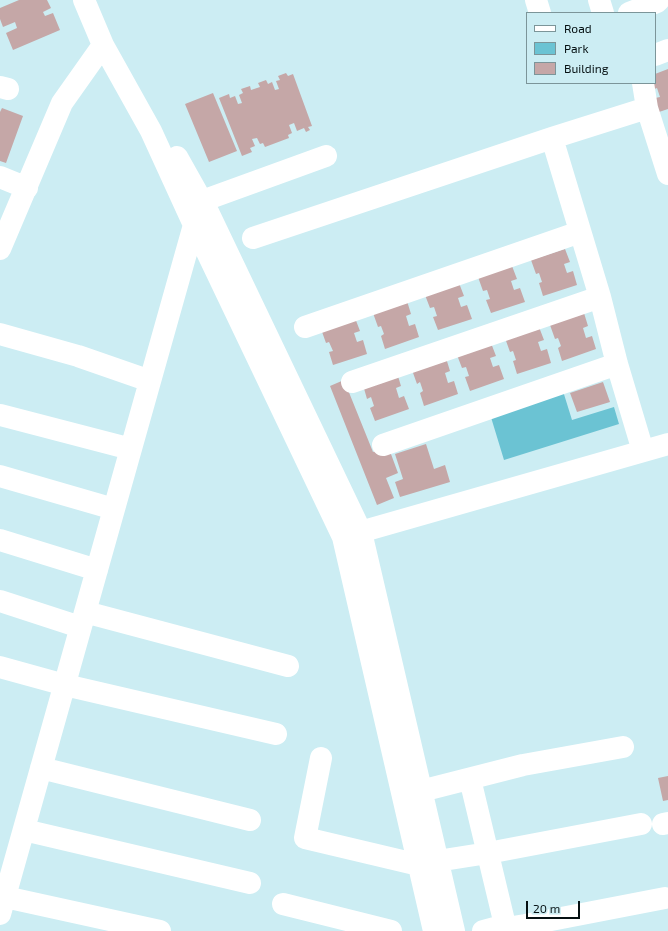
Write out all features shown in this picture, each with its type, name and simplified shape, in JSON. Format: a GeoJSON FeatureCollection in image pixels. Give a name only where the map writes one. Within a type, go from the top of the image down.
{"type":"FeatureCollection","features":[{"type":"Feature","properties":{"kind":"street"},"geometry":{"type":"LineString","coordinates":[[84,0],[104,46],[151,131],[194,225],[352,535],[428,863],[454,931]]}},
{"type":"Feature","properties":{"kind":"street"},"geometry":{"type":"LineString","coordinates":[[536,0],[540,12]]}},
{"type":"Feature","properties":{"kind":"street"},"geometry":{"type":"LineString","coordinates":[[598,0],[603,12]]}},
{"type":"Feature","properties":{"kind":"street"},"geometry":{"type":"LineString","coordinates":[[632,12],[659,0]]}},
{"type":"Feature","properties":{"kind":"street"},"geometry":{"type":"LineString","coordinates":[[0,247],[62,104],[104,46]]}},
{"type":"Feature","properties":{"kind":"street"},"geometry":{"type":"LineString","coordinates":[[656,55],[668,50]]}},
{"type":"Feature","properties":{"kind":"street"},"geometry":{"type":"LineString","coordinates":[[643,84],[647,108],[662,138],[668,174]]}},
{"type":"Feature","properties":{"kind":"street"},"geometry":{"type":"LineString","coordinates":[[253,238],[552,138],[647,108]]}},
{"type":"Feature","properties":{"kind":"street"},"geometry":{"type":"LineString","coordinates":[[151,131],[175,154],[210,214],[352,535],[421,791],[434,931]]}},
{"type":"Feature","properties":{"kind":"street"},"geometry":{"type":"LineString","coordinates":[[552,138],[600,297],[617,364],[643,451]]}},
{"type":"Feature","properties":{"kind":"street"},"geometry":{"type":"LineString","coordinates":[[202,201],[326,156]]}},
{"type":"Feature","properties":{"kind":"street"},"geometry":{"type":"LineString","coordinates":[[0,177],[26,188]]}},
{"type":"Feature","properties":{"kind":"street"},"geometry":{"type":"LineString","coordinates":[[160,931],[2,905],[8,855],[24,830],[194,225]]}},
{"type":"Feature","properties":{"kind":"street"},"geometry":{"type":"LineString","coordinates":[[306,327],[580,232]]}},
{"type":"Feature","properties":{"kind":"street"},"geometry":{"type":"LineString","coordinates":[[352,382],[600,297]]}},
{"type":"Feature","properties":{"kind":"street"},"geometry":{"type":"LineString","coordinates":[[0,334],[78,356],[150,381]]}},
{"type":"Feature","properties":{"kind":"street"},"geometry":{"type":"LineString","coordinates":[[383,445],[617,364]]}},
{"type":"Feature","properties":{"kind":"street"},"geometry":{"type":"LineString","coordinates":[[0,415],[131,448]]}},
{"type":"Feature","properties":{"kind":"street"},"geometry":{"type":"LineString","coordinates":[[352,535],[668,444]]}},
{"type":"Feature","properties":{"kind":"street"},"geometry":{"type":"LineString","coordinates":[[0,476],[114,509]]}},
{"type":"Feature","properties":{"kind":"street"},"geometry":{"type":"LineString","coordinates":[[0,540],[97,570]]}},
{"type":"Feature","properties":{"kind":"street"},"geometry":{"type":"LineString","coordinates":[[0,601],[288,666]]}},
{"type":"Feature","properties":{"kind":"street"},"geometry":{"type":"LineString","coordinates":[[0,667],[65,685],[276,734]]}},
{"type":"Feature","properties":{"kind":"street"},"geometry":{"type":"LineString","coordinates":[[421,791],[500,770],[623,747]]}},
{"type":"Feature","properties":{"kind":"street"},"geometry":{"type":"LineString","coordinates":[[321,758],[305,838],[428,863],[641,824]]}},
{"type":"Feature","properties":{"kind":"street"},"geometry":{"type":"LineString","coordinates":[[41,768],[250,820]]}},
{"type":"Feature","properties":{"kind":"street"},"geometry":{"type":"LineString","coordinates":[[470,779],[505,925]]}},
{"type":"Feature","properties":{"kind":"street"},"geometry":{"type":"LineString","coordinates":[[24,830],[250,883]]}},
{"type":"Feature","properties":{"kind":"street"},"geometry":{"type":"LineString","coordinates":[[483,931],[505,925],[525,925],[665,898]]}},
{"type":"Feature","properties":{"kind":"street"},"geometry":{"type":"LineString","coordinates":[[283,904],[391,931]]}},
{"type":"Feature","properties":{"kind":"green space"},"geometry":{"type":"Polygon","coordinates":[[[563,391],[572,420],[614,407],[619,424],[504,460],[490,414],[563,391]]]}},
{"type":"Feature","properties":{"kind":"building"},"geometry":{"type":"Polygon","coordinates":[[[19,0],[47,0],[51,8],[43,12],[45,16],[53,13],[60,30],[13,50],[6,33],[17,28],[15,22],[3,27],[0,19],[0,8],[19,0]]]}},
{"type":"Feature","properties":{"kind":"building"},"geometry":{"type":"Polygon","coordinates":[[[668,69],[668,109],[659,112],[655,98],[660,97],[657,88],[652,90],[649,84],[656,84],[656,74],[668,69]]]}},
{"type":"Feature","properties":{"kind":"building"},"geometry":{"type":"Polygon","coordinates":[[[286,73],[288,76],[293,74],[312,126],[308,127],[310,130],[306,132],[304,128],[297,131],[294,123],[289,125],[292,133],[288,135],[289,138],[265,147],[263,143],[260,144],[257,138],[252,139],[255,146],[250,148],[252,152],[242,156],[219,98],[229,94],[230,98],[235,96],[238,104],[242,103],[239,95],[243,93],[241,89],[250,86],[251,90],[260,87],[258,83],[266,80],[268,84],[272,82],[275,90],[279,89],[276,81],[280,80],[278,76],[286,73]]]}},
{"type":"Feature","properties":{"kind":"building"},"geometry":{"type":"Polygon","coordinates":[[[213,93],[237,151],[209,162],[185,104],[213,93]]]}},
{"type":"Feature","properties":{"kind":"building"},"geometry":{"type":"Polygon","coordinates":[[[2,108],[23,116],[6,163],[0,161],[0,112],[2,108]]]}},
{"type":"Feature","properties":{"kind":"building"},"geometry":{"type":"Polygon","coordinates":[[[565,249],[570,262],[564,264],[567,273],[573,271],[577,285],[543,296],[539,283],[542,282],[539,273],[536,274],[531,260],[565,249]]]}},
{"type":"Feature","properties":{"kind":"building"},"geometry":{"type":"Polygon","coordinates":[[[512,266],[517,279],[511,281],[514,290],[520,288],[525,302],[491,313],[486,300],[490,299],[487,290],[483,291],[478,277],[512,266]]]}},
{"type":"Feature","properties":{"kind":"building"},"geometry":{"type":"Polygon","coordinates":[[[459,283],[464,296],[458,298],[461,307],[467,305],[472,319],[438,330],[433,317],[437,316],[434,307],[430,308],[425,295],[459,283]]]}},
{"type":"Feature","properties":{"kind":"building"},"geometry":{"type":"Polygon","coordinates":[[[407,301],[411,314],[406,316],[409,326],[415,324],[419,337],[385,349],[381,336],[384,334],[381,326],[378,327],[373,313],[407,301]]]}},
{"type":"Feature","properties":{"kind":"building"},"geometry":{"type":"Polygon","coordinates":[[[584,313],[588,326],[583,328],[586,338],[592,336],[596,349],[562,361],[558,348],[561,346],[558,338],[555,339],[550,325],[584,313]]]}},
{"type":"Feature","properties":{"kind":"building"},"geometry":{"type":"Polygon","coordinates":[[[355,318],[360,331],[354,333],[357,342],[363,340],[367,354],[333,365],[329,352],[333,351],[329,342],[326,343],[321,329],[355,318]]]}},
{"type":"Feature","properties":{"kind":"building"},"geometry":{"type":"Polygon","coordinates":[[[539,327],[544,340],[538,342],[541,351],[547,349],[551,363],[517,374],[513,361],[516,360],[513,351],[510,352],[505,338],[539,327]]]}},
{"type":"Feature","properties":{"kind":"building"},"geometry":{"type":"Polygon","coordinates":[[[491,343],[496,356],[490,358],[493,367],[499,365],[504,379],[470,391],[465,377],[469,376],[466,367],[462,368],[457,355],[491,343]]]}},
{"type":"Feature","properties":{"kind":"building"},"geometry":{"type":"Polygon","coordinates":[[[446,358],[450,371],[445,373],[448,383],[454,381],[458,394],[424,406],[420,393],[423,391],[420,382],[417,384],[412,370],[446,358]]]}},
{"type":"Feature","properties":{"kind":"building"},"geometry":{"type":"Polygon","coordinates":[[[397,373],[401,386],[396,388],[399,398],[404,396],[409,409],[375,421],[370,408],[374,406],[371,397],[367,399],[363,385],[397,373]]]}},
{"type":"Feature","properties":{"kind":"building"},"geometry":{"type":"Polygon","coordinates":[[[344,380],[373,452],[388,446],[398,473],[386,478],[394,498],[377,505],[330,386],[344,380]]]}},
{"type":"Feature","properties":{"kind":"building"},"geometry":{"type":"Polygon","coordinates":[[[603,382],[610,402],[577,412],[570,393],[603,382]]]}},
{"type":"Feature","properties":{"kind":"building"},"geometry":{"type":"Polygon","coordinates":[[[426,444],[434,469],[445,465],[450,482],[400,497],[395,482],[403,479],[395,454],[426,444]]]}},
{"type":"Feature","properties":{"kind":"building"},"geometry":{"type":"Polygon","coordinates":[[[668,776],[668,800],[663,801],[658,778],[668,776]]]}}]}
